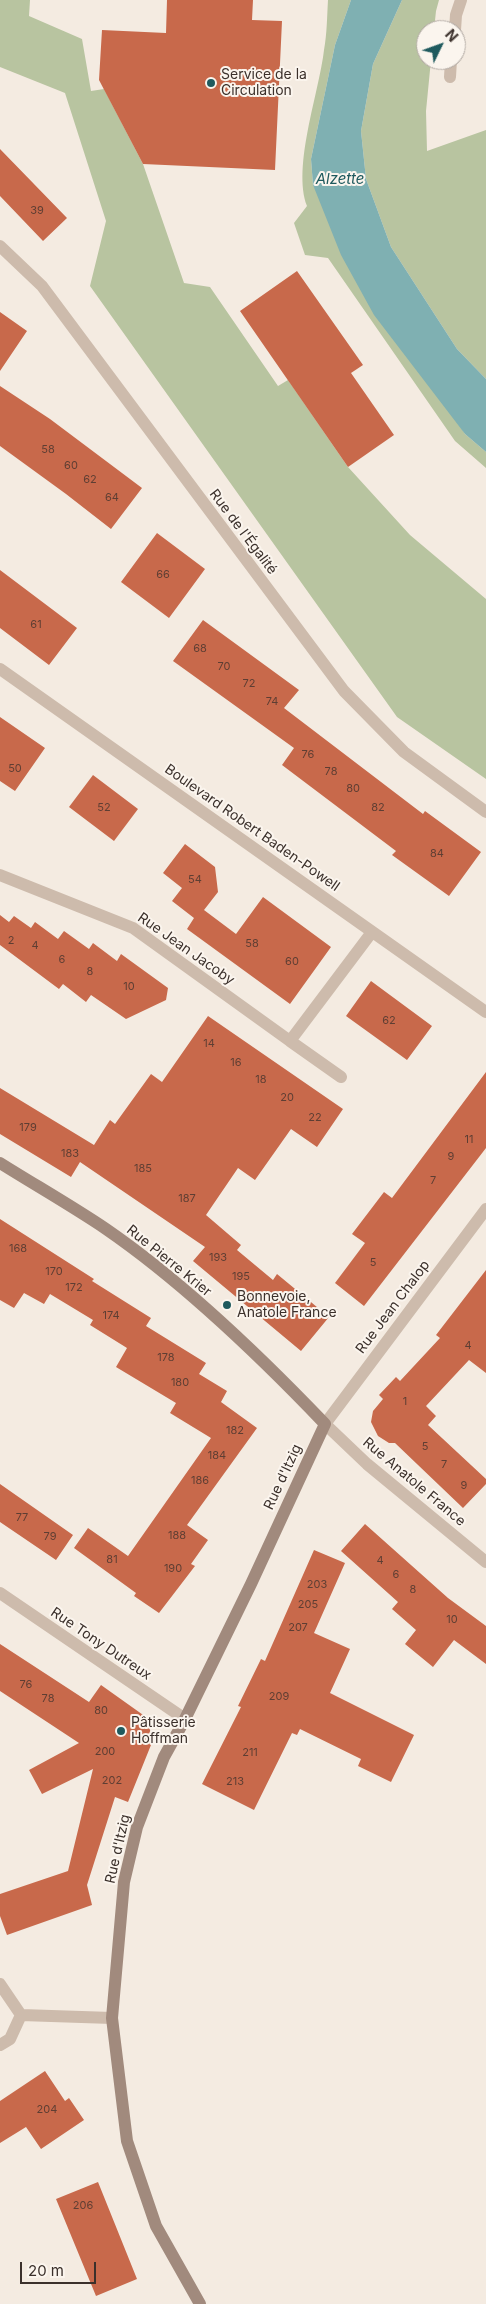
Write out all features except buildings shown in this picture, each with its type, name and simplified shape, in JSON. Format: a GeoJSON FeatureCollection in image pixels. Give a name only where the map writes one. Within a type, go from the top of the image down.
{"type":"FeatureCollection","features":[{"type":"Feature","properties":{"kind":"main road","name":"Rue Pierre Krier"},"geometry":{"type":"LineString","coordinates":[[0,1163],[107,1230],[187,1293],[288,1386],[325,1424]]}},
{"type":"Feature","properties":{"kind":"main road","name":"Rue d'Itzig"},"geometry":{"type":"LineString","coordinates":[[200,2304],[156,2226],[127,2141],[112,2018],[124,1882],[137,1826],[164,1757],[186,1719],[325,1424]]}},
{"type":"Feature","properties":{"kind":"street"},"geometry":{"type":"LineString","coordinates":[[457,20],[461,0]]}},
{"type":"Feature","properties":{"kind":"street"},"geometry":{"type":"LineString","coordinates":[[450,77],[451,70]]}},
{"type":"Feature","properties":{"kind":"street","name":"Rue de l'Égalité"},"geometry":{"type":"LineString","coordinates":[[0,246],[42,286],[344,691],[404,752],[486,812]]}},
{"type":"Feature","properties":{"kind":"street","name":"Boulevard Robert Baden-Powell"},"geometry":{"type":"LineString","coordinates":[[0,669],[486,1012]]}},
{"type":"Feature","properties":{"kind":"street","name":"Rue Jean Jacoby"},"geometry":{"type":"LineString","coordinates":[[0,875],[133,928],[341,1077]]}},
{"type":"Feature","properties":{"kind":"street"},"geometry":{"type":"LineString","coordinates":[[290,1041],[372,932]]}},
{"type":"Feature","properties":{"kind":"street","name":"Rue Jean Chalop"},"geometry":{"type":"LineString","coordinates":[[325,1424],[486,1209]]}},
{"type":"Feature","properties":{"kind":"street","name":"Rue Anatole France"},"geometry":{"type":"LineString","coordinates":[[325,1424],[367,1464],[486,1562]]}},
{"type":"Feature","properties":{"kind":"street","name":"Rue Tony Dutreux"},"geometry":{"type":"LineString","coordinates":[[0,1594],[186,1719]]}},
{"type":"Feature","properties":{"kind":"street"},"geometry":{"type":"LineString","coordinates":[[0,1984],[21,2015]]}},
{"type":"Feature","properties":{"kind":"street"},"geometry":{"type":"LineString","coordinates":[[21,2015],[112,2018]]}},
{"type":"Feature","properties":{"kind":"street"},"geometry":{"type":"LineString","coordinates":[[0,2045],[10,2039],[21,2015]]}},
{"type":"Feature","properties":{"kind":"green space"},"geometry":{"type":"Polygon","coordinates":[[[0,0],[30,0],[29,16],[82,39],[91,91],[104,89],[143,164],[184,283],[210,287],[278,386],[288,380],[348,467],[410,535],[486,599],[486,779],[397,717],[90,286],[106,221],[65,93],[0,67],[0,0]]]}},
{"type":"Feature","properties":{"kind":"green space"},"geometry":{"type":"Polygon","coordinates":[[[328,0],[351,0],[335,45],[311,159],[313,185],[465,434],[486,452],[486,468],[455,441],[328,258],[305,255],[294,223],[307,206],[303,190],[304,151],[325,44],[328,0]]]}},
{"type":"Feature","properties":{"kind":"green space"},"geometry":{"type":"Polygon","coordinates":[[[402,0],[439,0],[435,20],[416,20],[416,70],[430,70],[426,111],[427,151],[486,130],[486,379],[457,349],[391,247],[366,179],[361,131],[373,64],[402,0]]]}},
{"type":"Feature","properties":{"kind":"water","name":"Alzette"},"geometry":{"type":"Polygon","coordinates":[[[351,0],[402,0],[373,64],[361,131],[366,179],[391,247],[457,349],[486,379],[486,452],[465,434],[374,315],[341,255],[313,185],[311,159],[335,45],[351,0]]]}},
{"type":"Feature","properties":{"kind":"place","name":"Service de la Circulation"},"geometry":{"type":"Point","coordinates":[211,83]}},
{"type":"Feature","properties":{"kind":"place","name":"Bonnevoie, Anatole France"},"geometry":{"type":"Point","coordinates":[227,1305]}},
{"type":"Feature","properties":{"kind":"place","name":"Pâtisserie Hoffman"},"geometry":{"type":"Point","coordinates":[121,1731]}}]}
